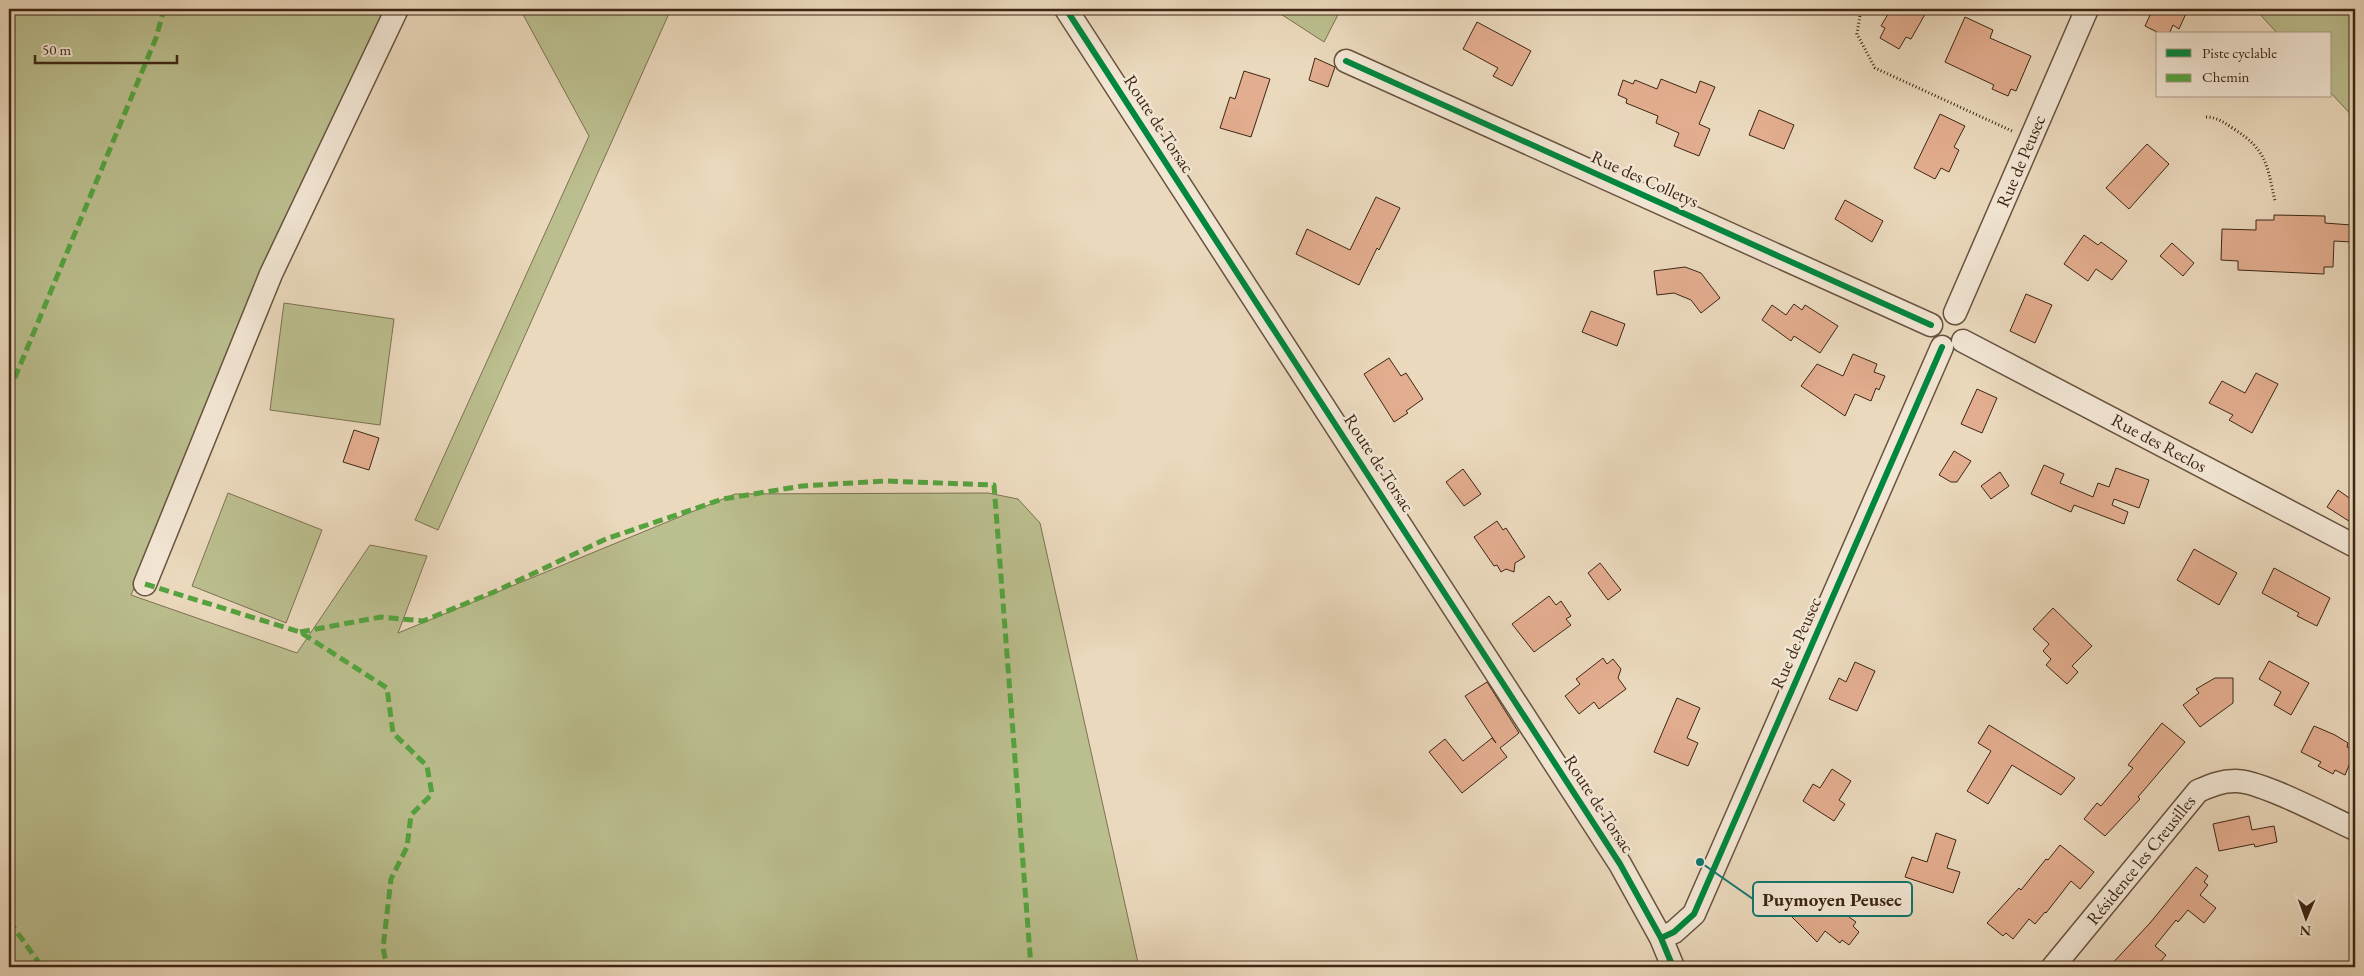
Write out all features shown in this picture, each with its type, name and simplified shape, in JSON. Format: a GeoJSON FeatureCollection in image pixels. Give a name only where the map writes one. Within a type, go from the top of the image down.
{"type":"FeatureCollection","features":[{"type":"Feature","properties":{"kind":"street"},"geometry":{"type":"LineString","coordinates":[[145,584],[271,274],[397,9]]}},
{"type":"Feature","properties":{"kind":"street","name":"Route de Torsac"},"geometry":{"type":"LineString","coordinates":[[1066,9],[1615,856],[1661,938],[1673,967]]}},
{"type":"Feature","properties":{"kind":"street","name":"Rue de Peusec"},"geometry":{"type":"LineString","coordinates":[[1956,313],[2087,9]]}},
{"type":"Feature","properties":{"kind":"street","name":"Rue des Colletys"},"geometry":{"type":"LineString","coordinates":[[1346,61],[1931,325]]}},
{"type":"Feature","properties":{"kind":"street"},"geometry":{"type":"LineString","coordinates":[[1944,313],[1956,313],[1966,325],[1963,340],[1954,347],[1942,347],[1934,340],[1931,325],[1934,320],[1944,313]]}},
{"type":"Feature","properties":{"kind":"street","name":"Rue des Reclos"},"geometry":{"type":"LineString","coordinates":[[1963,340],[2355,546]]}},
{"type":"Feature","properties":{"kind":"street","name":"Rue de Peusec"},"geometry":{"type":"LineString","coordinates":[[1661,938],[1674,932],[1694,914],[1942,347]]}},
{"type":"Feature","properties":{"kind":"street","name":"Résidence les Creusilles"},"geometry":{"type":"LineString","coordinates":[[2053,967],[2198,791],[2206,787],[2236,780],[2259,786],[2355,829]]}},
{"type":"Feature","properties":{"kind":"path"},"geometry":{"type":"LineString","coordinates":[[1861,9],[1857,34],[1875,68],[2031,139]]}},
{"type":"Feature","properties":{"kind":"path"},"geometry":{"type":"LineString","coordinates":[[2206,117],[2213,117],[2225,122],[2252,140],[2266,160],[2275,201]]}},
{"type":"Feature","properties":{"kind":"green space"},"geometry":{"type":"Polygon","coordinates":[[[9,9],[384,9],[131,595],[297,653],[370,545],[427,556],[398,633],[735,494],[988,493],[1018,499],[1040,523],[1139,967],[9,967],[9,9]]]}},
{"type":"Feature","properties":{"kind":"green space"},"geometry":{"type":"Polygon","coordinates":[[[520,9],[671,9],[438,530],[415,520],[589,136],[520,9]]]}},
{"type":"Feature","properties":{"kind":"green space"},"geometry":{"type":"Polygon","coordinates":[[[1273,9],[1341,9],[1324,42],[1273,9]]]}},
{"type":"Feature","properties":{"kind":"green space"},"geometry":{"type":"Polygon","coordinates":[[[2255,9],[2355,9],[2355,119],[2332,94],[2332,32],[2276,32],[2255,9]]]}},
{"type":"Feature","properties":{"kind":"green space"},"geometry":{"type":"Polygon","coordinates":[[[284,303],[394,319],[380,425],[270,410],[284,303]]]}},
{"type":"Feature","properties":{"kind":"green space"},"geometry":{"type":"Polygon","coordinates":[[[228,493],[322,530],[286,623],[192,586],[228,493]]]}},
{"type":"Feature","properties":{"kind":"building"},"geometry":{"type":"Polygon","coordinates":[[[1891,9],[1928,9],[1911,39],[1906,37],[1899,49],[1880,38],[1885,28],[1881,26],[1891,9]]]}},
{"type":"Feature","properties":{"kind":"building"},"geometry":{"type":"Polygon","coordinates":[[[2143,9],[2188,9],[2179,29],[2173,25],[2170,32],[2157,32],[2145,26],[2151,13],[2143,9]]]}},
{"type":"Feature","properties":{"kind":"building"},"geometry":{"type":"Polygon","coordinates":[[[1965,17],[1993,30],[1990,38],[2031,56],[2016,91],[2011,89],[2008,96],[1992,89],[1994,85],[1945,62],[1965,17]]]}},
{"type":"Feature","properties":{"kind":"building"},"geometry":{"type":"Polygon","coordinates":[[[1477,22],[1531,51],[1512,86],[1493,76],[1498,68],[1463,49],[1477,22]]]}},
{"type":"Feature","properties":{"kind":"building"},"geometry":{"type":"Polygon","coordinates":[[[1315,58],[1335,67],[1328,87],[1309,80],[1315,58]]]}},
{"type":"Feature","properties":{"kind":"building"},"geometry":{"type":"Polygon","coordinates":[[[1244,71],[1270,79],[1251,137],[1220,128],[1230,97],[1235,99],[1244,71]]]}},
{"type":"Feature","properties":{"kind":"building"},"geometry":{"type":"Polygon","coordinates":[[[1661,79],[1696,93],[1700,81],[1715,87],[1699,124],[1710,129],[1699,156],[1674,146],[1679,133],[1656,123],[1658,116],[1626,103],[1627,99],[1618,95],[1623,80],[1633,84],[1635,80],[1657,89],[1661,79]]]}},
{"type":"Feature","properties":{"kind":"building"},"geometry":{"type":"Polygon","coordinates":[[[1759,110],[1794,125],[1784,149],[1749,135],[1759,110]]]}},
{"type":"Feature","properties":{"kind":"building"},"geometry":{"type":"Polygon","coordinates":[[[1940,114],[1965,126],[1954,147],[1959,150],[1949,172],[1941,168],[1935,179],[1914,168],[1940,114]]]}},
{"type":"Feature","properties":{"kind":"building"},"geometry":{"type":"Polygon","coordinates":[[[2147,144],[2169,164],[2129,209],[2106,188],[2147,144]]]}},
{"type":"Feature","properties":{"kind":"building"},"geometry":{"type":"Polygon","coordinates":[[[1376,197],[1400,208],[1379,250],[1377,248],[1359,285],[1296,254],[1307,229],[1350,250],[1376,197]]]}},
{"type":"Feature","properties":{"kind":"building"},"geometry":{"type":"Polygon","coordinates":[[[1845,200],[1883,221],[1872,242],[1835,219],[1845,200]]]}},
{"type":"Feature","properties":{"kind":"building"},"geometry":{"type":"Polygon","coordinates":[[[2274,215],[2325,216],[2325,223],[2351,225],[2351,242],[2334,241],[2333,267],[2324,267],[2324,274],[2238,270],[2238,261],[2221,260],[2222,229],[2256,230],[2256,220],[2274,220],[2274,215]]]}},
{"type":"Feature","properties":{"kind":"building"},"geometry":{"type":"Polygon","coordinates":[[[2084,235],[2098,245],[2101,242],[2127,261],[2112,280],[2096,269],[2088,281],[2064,264],[2084,235]]]}},
{"type":"Feature","properties":{"kind":"building"},"geometry":{"type":"Polygon","coordinates":[[[2172,243],[2194,263],[2183,276],[2160,256],[2172,243]]]}},
{"type":"Feature","properties":{"kind":"building"},"geometry":{"type":"Polygon","coordinates":[[[1685,267],[1701,273],[1720,298],[1701,313],[1691,300],[1674,293],[1657,295],[1654,271],[1685,267]]]}},
{"type":"Feature","properties":{"kind":"building"},"geometry":{"type":"Polygon","coordinates":[[[2026,294],[2052,305],[2035,343],[2010,331],[2026,294]]]}},
{"type":"Feature","properties":{"kind":"building"},"geometry":{"type":"Polygon","coordinates":[[[1794,304],[1802,310],[1805,305],[1838,326],[1820,353],[1794,336],[1791,341],[1762,320],[1772,305],[1786,315],[1794,304]]]}},
{"type":"Feature","properties":{"kind":"building"},"geometry":{"type":"Polygon","coordinates":[[[1591,311],[1625,324],[1617,346],[1582,332],[1591,311]]]}},
{"type":"Feature","properties":{"kind":"building"},"geometry":{"type":"Polygon","coordinates":[[[1853,354],[1877,364],[1874,372],[1885,376],[1879,390],[1876,388],[1871,401],[1855,394],[1845,416],[1801,386],[1817,364],[1843,376],[1853,354]]]}},
{"type":"Feature","properties":{"kind":"building"},"geometry":{"type":"Polygon","coordinates":[[[1389,358],[1401,376],[1406,373],[1423,399],[1406,411],[1408,413],[1394,422],[1364,374],[1389,358]]]}},
{"type":"Feature","properties":{"kind":"building"},"geometry":{"type":"Polygon","coordinates":[[[2256,373],[2278,384],[2252,433],[2229,420],[2233,415],[2209,403],[2222,381],[2245,393],[2256,373]]]}},
{"type":"Feature","properties":{"kind":"building"},"geometry":{"type":"Polygon","coordinates":[[[1977,389],[1997,398],[1982,433],[1961,424],[1977,389]]]}},
{"type":"Feature","properties":{"kind":"building"},"geometry":{"type":"Polygon","coordinates":[[[354,430],[379,438],[369,470],[343,462],[354,430]]]}},
{"type":"Feature","properties":{"kind":"building"},"geometry":{"type":"Polygon","coordinates":[[[1954,451],[1971,461],[1957,482],[1951,482],[1939,475],[1954,451]]]}},
{"type":"Feature","properties":{"kind":"building"},"geometry":{"type":"Polygon","coordinates":[[[2044,465],[2064,474],[2060,483],[2093,497],[2098,483],[2109,487],[2116,468],[2149,480],[2139,508],[2114,499],[2112,505],[2128,512],[2124,524],[2074,505],[2071,512],[2031,494],[2044,465]]]}},
{"type":"Feature","properties":{"kind":"building"},"geometry":{"type":"Polygon","coordinates":[[[1463,469],[1481,494],[1464,506],[1446,482],[1463,469]]]}},
{"type":"Feature","properties":{"kind":"building"},"geometry":{"type":"Polygon","coordinates":[[[2000,472],[2009,486],[1991,499],[1981,486],[2000,472]]]}},
{"type":"Feature","properties":{"kind":"building"},"geometry":{"type":"Polygon","coordinates":[[[2338,490],[2355,502],[2355,525],[2327,507],[2338,490]]]}},
{"type":"Feature","properties":{"kind":"building"},"geometry":{"type":"Polygon","coordinates":[[[1497,521],[1503,530],[1506,528],[1525,557],[1515,563],[1514,572],[1506,569],[1501,572],[1497,565],[1494,566],[1474,537],[1497,521]]]}},
{"type":"Feature","properties":{"kind":"building"},"geometry":{"type":"Polygon","coordinates":[[[2194,549],[2237,573],[2219,605],[2177,580],[2194,549]]]}},
{"type":"Feature","properties":{"kind":"building"},"geometry":{"type":"Polygon","coordinates":[[[1600,563],[1621,590],[1608,600],[1588,573],[1600,563]]]}},
{"type":"Feature","properties":{"kind":"building"},"geometry":{"type":"Polygon","coordinates":[[[2274,568],[2330,598],[2317,626],[2297,616],[2299,613],[2262,593],[2274,568]]]}},
{"type":"Feature","properties":{"kind":"building"},"geometry":{"type":"Polygon","coordinates":[[[1549,596],[1556,605],[1561,601],[1571,616],[1566,619],[1571,625],[1534,652],[1512,624],[1549,596]]]}},
{"type":"Feature","properties":{"kind":"building"},"geometry":{"type":"Polygon","coordinates":[[[2053,608],[2092,646],[2072,666],[2078,672],[2067,684],[2046,665],[2051,659],[2043,651],[2049,644],[2033,629],[2053,608]]]}},
{"type":"Feature","properties":{"kind":"building"},"geometry":{"type":"Polygon","coordinates":[[[1603,658],[1607,664],[1613,659],[1621,669],[1618,678],[1626,689],[1599,709],[1594,702],[1579,714],[1565,696],[1580,684],[1576,679],[1603,658]]]}},
{"type":"Feature","properties":{"kind":"building"},"geometry":{"type":"Polygon","coordinates":[[[2269,661],[2309,683],[2291,715],[2274,705],[2281,692],[2259,679],[2269,661]]]}},
{"type":"Feature","properties":{"kind":"building"},"geometry":{"type":"Polygon","coordinates":[[[1855,662],[1875,671],[1857,711],[1829,699],[1839,678],[1846,682],[1855,662]]]}},
{"type":"Feature","properties":{"kind":"building"},"geometry":{"type":"Polygon","coordinates":[[[2215,678],[2233,678],[2233,703],[2200,727],[2183,705],[2199,693],[2196,689],[2215,678]]]}},
{"type":"Feature","properties":{"kind":"building"},"geometry":{"type":"Polygon","coordinates":[[[1487,682],[1519,733],[1500,748],[1507,757],[1462,793],[1429,752],[1445,739],[1463,761],[1492,738],[1496,743],[1465,696],[1487,682]]]}},
{"type":"Feature","properties":{"kind":"building"},"geometry":{"type":"Polygon","coordinates":[[[1677,698],[1700,708],[1687,738],[1698,743],[1688,766],[1654,752],[1677,698]]]}},
{"type":"Feature","properties":{"kind":"building"},"geometry":{"type":"Polygon","coordinates":[[[2162,723],[2185,742],[2138,797],[2140,799],[2105,836],[2084,819],[2097,803],[2101,806],[2133,768],[2128,765],[2162,723]]]}},
{"type":"Feature","properties":{"kind":"building"},"geometry":{"type":"Polygon","coordinates":[[[1989,725],[2075,778],[2061,795],[2012,765],[1988,804],[1967,791],[1991,751],[1978,743],[1989,725]]]}},
{"type":"Feature","properties":{"kind":"building"},"geometry":{"type":"Polygon","coordinates":[[[2314,726],[2335,735],[2348,743],[2347,747],[2355,751],[2345,775],[2335,770],[2333,774],[2318,766],[2321,762],[2301,752],[2314,726]]]}},
{"type":"Feature","properties":{"kind":"building"},"geometry":{"type":"Polygon","coordinates":[[[1832,769],[1851,781],[1839,800],[1845,804],[1834,821],[1803,801],[1813,784],[1820,788],[1832,769]]]}},
{"type":"Feature","properties":{"kind":"building"},"geometry":{"type":"Polygon","coordinates":[[[2249,816],[2252,830],[2274,826],[2277,842],[2255,847],[2254,844],[2219,851],[2213,824],[2249,816]]]}},
{"type":"Feature","properties":{"kind":"building"},"geometry":{"type":"Polygon","coordinates":[[[1936,833],[1956,840],[1947,868],[1960,872],[1953,893],[1905,877],[1912,857],[1927,862],[1936,833]]]}},
{"type":"Feature","properties":{"kind":"building"},"geometry":{"type":"Polygon","coordinates":[[[2060,845],[2094,872],[2080,889],[2071,881],[2035,924],[2029,919],[2013,939],[2006,933],[2003,936],[1987,923],[2019,888],[2021,890],[2060,845]]]}},
{"type":"Feature","properties":{"kind":"building"},"geometry":{"type":"Polygon","coordinates":[[[2196,867],[2208,876],[2204,882],[2208,885],[2200,895],[2216,908],[2204,923],[2188,910],[2178,922],[2176,920],[2155,946],[2166,955],[2156,967],[2109,967],[2150,923],[2196,867]]]}},
{"type":"Feature","properties":{"kind":"building"},"geometry":{"type":"Polygon","coordinates":[[[1787,884],[1799,896],[1803,892],[1818,907],[1821,904],[1836,916],[1841,911],[1856,922],[1853,926],[1859,932],[1849,945],[1842,940],[1840,943],[1825,931],[1817,942],[1773,898],[1787,884]]]}},
{"type":"Feature","properties":{"kind":"marked path"},"geometry":{"type":"LineString","coordinates":[[9,392],[156,38],[164,9]]}},
{"type":"Feature","properties":{"kind":"marked path"},"geometry":{"type":"LineString","coordinates":[[9,471],[11,475],[9,482]]}},
{"type":"Feature","properties":{"kind":"marked path"},"geometry":{"type":"LineString","coordinates":[[300,632],[381,617],[423,621],[494,592],[606,539],[723,499],[802,486],[885,481],[994,485],[1031,967]]}},
{"type":"Feature","properties":{"kind":"marked path"},"geometry":{"type":"LineString","coordinates":[[145,584],[300,632],[387,688],[393,733],[427,766],[432,794],[411,815],[407,847],[391,879],[383,948],[387,967]]}},
{"type":"Feature","properties":{"kind":"marked path"},"geometry":{"type":"LineString","coordinates":[[9,921],[42,967]]}},
{"type":"Feature","properties":{"kind":"cycle path"},"geometry":{"type":"LineString","coordinates":[[1066,9],[1620,864],[1661,938],[1673,967]]}},
{"type":"Feature","properties":{"kind":"cycle path"},"geometry":{"type":"LineString","coordinates":[[1346,61],[1931,325]]}},
{"type":"Feature","properties":{"kind":"cycle path"},"geometry":{"type":"LineString","coordinates":[[1661,938],[1674,932],[1694,914],[1942,347]]}},
{"type":"Feature","properties":{"kind":"place","name":"Puymoyen Peusec"},"geometry":{"type":"Point","coordinates":[1700,862]}}]}
